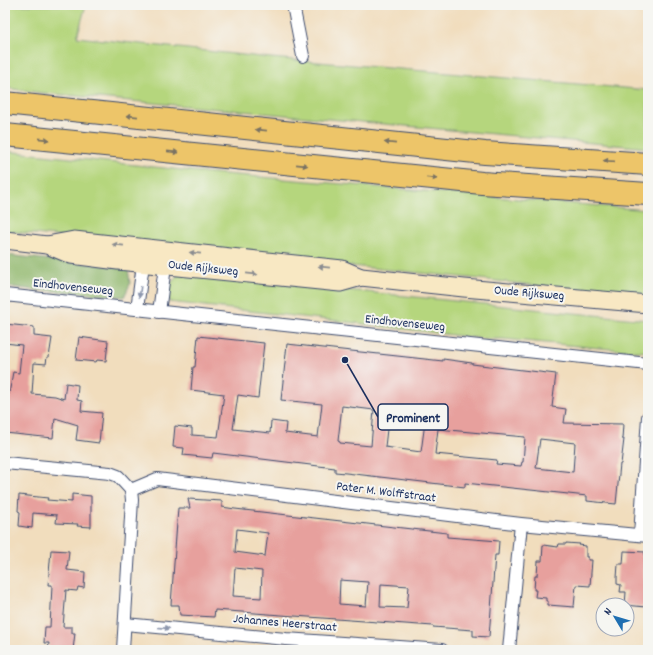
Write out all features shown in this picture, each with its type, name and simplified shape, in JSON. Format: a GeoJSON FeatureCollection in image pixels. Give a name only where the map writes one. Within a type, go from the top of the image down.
{"type":"FeatureCollection","features":[{"type":"Feature","properties":{"kind":"highway"},"geometry":{"type":"LineString","coordinates":[[5,103],[485,153],[648,164]]}},
{"type":"Feature","properties":{"kind":"highway"},"geometry":{"type":"LineString","coordinates":[[5,135],[482,183],[648,194]]}},
{"type":"Feature","properties":{"kind":"main road","name":"Oude Rijksweg"},"geometry":{"type":"LineString","coordinates":[[5,240],[47,245],[74,240],[145,255],[340,283],[361,277],[464,288],[648,304]]}},
{"type":"Feature","properties":{"kind":"street"},"geometry":{"type":"LineString","coordinates":[[293,5],[303,56]]}},
{"type":"Feature","properties":{"kind":"street"},"geometry":{"type":"LineString","coordinates":[[137,309],[145,255]]}},
{"type":"Feature","properties":{"kind":"street"},"geometry":{"type":"LineString","coordinates":[[159,312],[166,258]]}},
{"type":"Feature","properties":{"kind":"street","name":"Eindhovenseweg"},"geometry":{"type":"LineString","coordinates":[[5,295],[648,364]]}},
{"type":"Feature","properties":{"kind":"street"},"geometry":{"type":"LineString","coordinates":[[644,536],[648,417]]}},
{"type":"Feature","properties":{"kind":"street"},"geometry":{"type":"LineString","coordinates":[[5,463],[110,473],[118,476],[131,490],[132,500],[123,650]]}},
{"type":"Feature","properties":{"kind":"street","name":"Pater M. Wolffstraat"},"geometry":{"type":"LineString","coordinates":[[131,490],[157,479],[521,524],[644,536]]}},
{"type":"Feature","properties":{"kind":"street"},"geometry":{"type":"LineString","coordinates":[[509,650],[521,524]]}},
{"type":"Feature","properties":{"kind":"street","name":"Johannes Heerstraat"},"geometry":{"type":"LineString","coordinates":[[125,624],[285,644],[442,650]]}},
{"type":"Feature","properties":{"kind":"green space"},"geometry":{"type":"Polygon","coordinates":[[[5,5],[86,5],[77,37],[271,58],[648,90],[648,148],[43,93],[5,88],[5,5]]]}},
{"type":"Feature","properties":{"kind":"green space"},"geometry":{"type":"Polygon","coordinates":[[[5,151],[201,172],[648,210],[648,297],[5,231],[5,151]]]}},
{"type":"Feature","properties":{"kind":"green space"},"geometry":{"type":"Polygon","coordinates":[[[5,255],[128,268],[130,284],[124,297],[35,290],[5,286],[5,255]]]}},
{"type":"Feature","properties":{"kind":"green space"},"geometry":{"type":"Polygon","coordinates":[[[179,273],[648,320],[648,352],[503,339],[485,339],[169,302],[170,285],[179,273]]]}},
{"type":"Feature","properties":{"kind":"building"},"geometry":{"type":"Polygon","coordinates":[[[5,324],[34,327],[34,336],[52,338],[49,357],[47,357],[46,364],[34,363],[32,394],[55,396],[64,399],[66,383],[78,385],[77,400],[82,401],[81,411],[102,413],[99,443],[76,440],[78,425],[55,418],[53,438],[5,433],[5,394],[9,394],[13,372],[19,373],[22,345],[5,343],[5,324]]]}},
{"type":"Feature","properties":{"kind":"building"},"geometry":{"type":"Polygon","coordinates":[[[198,336],[264,343],[258,398],[238,395],[233,429],[270,433],[271,421],[286,423],[285,433],[318,437],[322,404],[281,400],[287,344],[443,361],[443,359],[556,374],[552,407],[566,409],[564,423],[623,424],[622,439],[624,439],[616,504],[587,501],[587,496],[465,483],[465,487],[335,472],[335,468],[213,453],[212,458],[183,455],[184,448],[173,447],[175,426],[192,428],[192,435],[218,437],[224,394],[191,390],[193,367],[195,367],[198,336]],[[342,406],[338,441],[340,443],[371,446],[374,410],[342,406]],[[389,411],[385,447],[421,452],[426,415],[389,411]],[[438,429],[435,454],[497,460],[496,464],[521,466],[523,462],[525,437],[438,429]],[[540,439],[536,468],[573,472],[575,443],[540,439]]]}},
{"type":"Feature","properties":{"kind":"building"},"geometry":{"type":"Polygon","coordinates":[[[79,337],[108,341],[106,361],[97,360],[96,362],[76,360],[79,337]]]}},
{"type":"Feature","properties":{"kind":"building"},"geometry":{"type":"Polygon","coordinates":[[[72,494],[91,496],[91,527],[77,526],[78,524],[56,523],[57,515],[33,513],[32,528],[19,526],[19,495],[48,498],[47,500],[72,502],[72,494]]]}},
{"type":"Feature","properties":{"kind":"building"},"geometry":{"type":"Polygon","coordinates":[[[188,499],[222,501],[222,507],[235,509],[447,533],[447,537],[499,541],[498,555],[495,555],[489,637],[473,636],[473,630],[433,626],[215,610],[214,617],[180,615],[179,605],[171,605],[178,508],[190,508],[188,499]],[[237,529],[235,552],[265,556],[268,533],[237,529]],[[235,568],[233,596],[261,598],[262,571],[235,568]],[[340,580],[339,604],[366,606],[368,582],[340,580]],[[381,584],[380,607],[407,608],[409,586],[381,584]]]}},
{"type":"Feature","properties":{"kind":"building"},"geometry":{"type":"Polygon","coordinates":[[[566,543],[586,546],[586,557],[588,557],[588,560],[592,560],[590,586],[576,585],[574,607],[548,605],[546,598],[535,597],[535,576],[537,576],[538,561],[542,561],[543,545],[558,547],[559,544],[566,543]]]}},
{"type":"Feature","properties":{"kind":"building"},"geometry":{"type":"Polygon","coordinates":[[[51,550],[69,551],[67,570],[85,572],[84,588],[78,587],[77,591],[66,590],[63,627],[72,627],[72,633],[75,633],[73,650],[48,650],[49,643],[44,643],[45,627],[50,627],[52,585],[48,585],[51,550]]]}},
{"type":"Feature","properties":{"kind":"building"},"geometry":{"type":"Polygon","coordinates":[[[624,551],[645,552],[643,579],[648,580],[646,607],[635,606],[635,597],[626,597],[626,592],[620,592],[621,585],[617,584],[618,564],[623,564],[624,551]]]}},
{"type":"Feature","properties":{"kind":"place","name":"Prominent"},"geometry":{"type":"Point","coordinates":[345,360]}}]}
